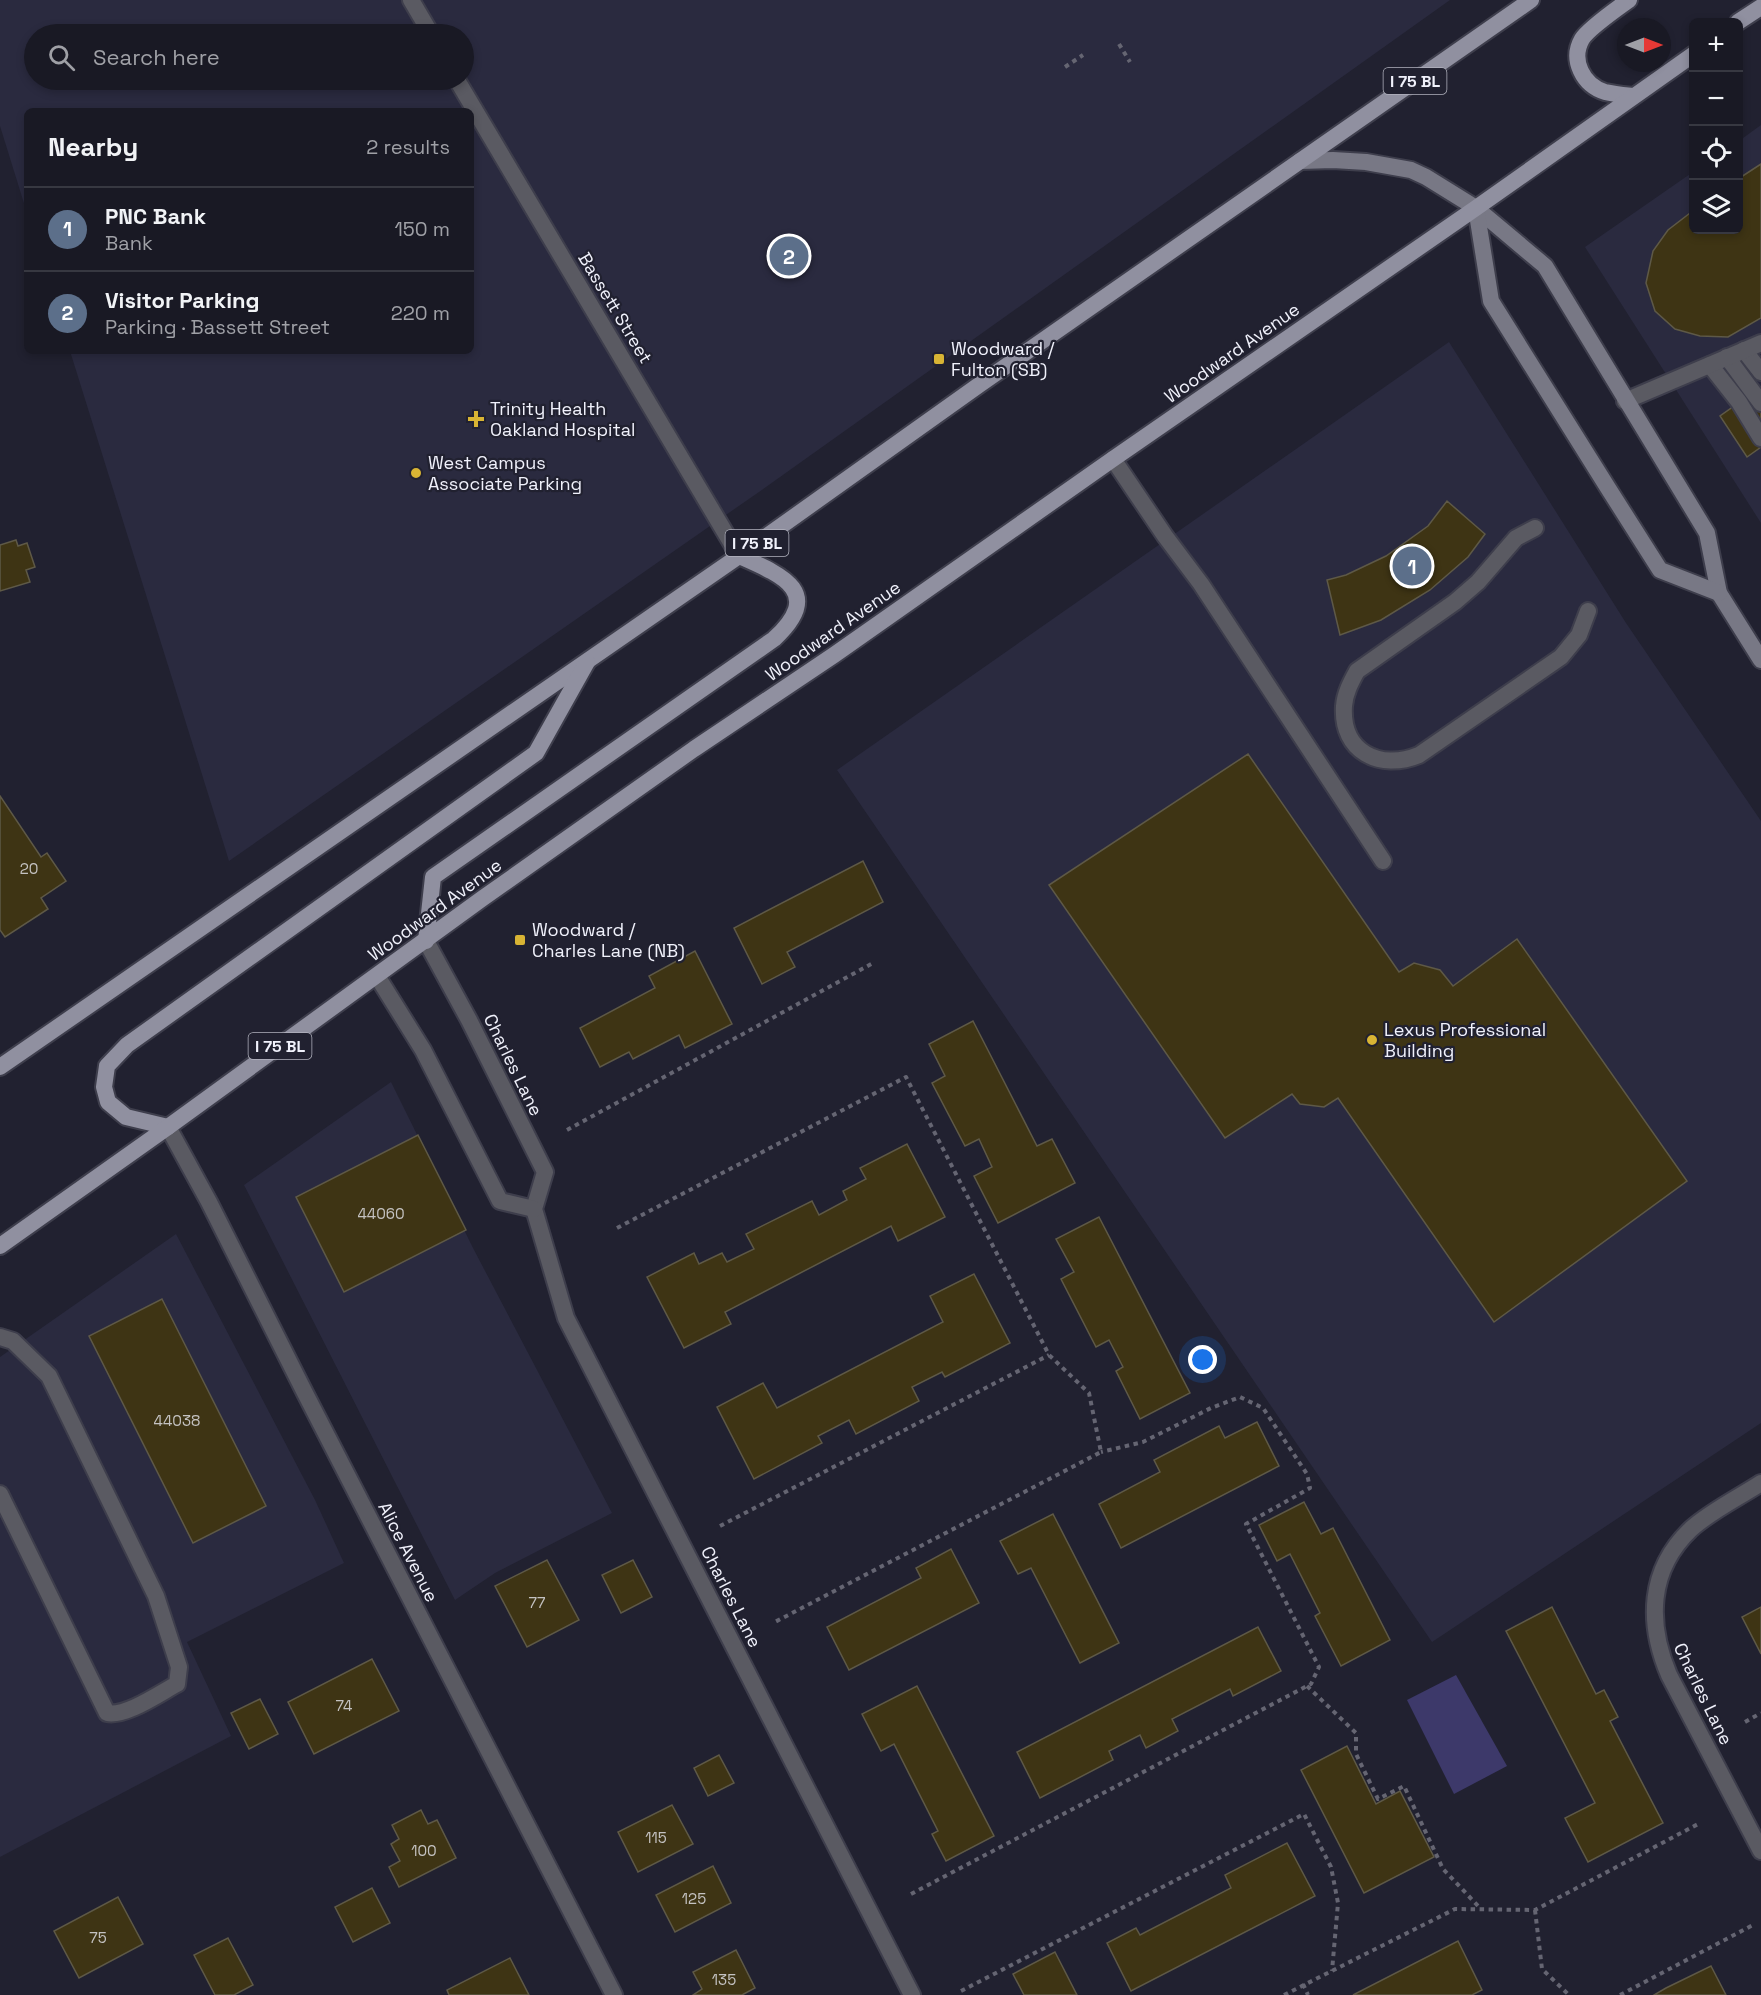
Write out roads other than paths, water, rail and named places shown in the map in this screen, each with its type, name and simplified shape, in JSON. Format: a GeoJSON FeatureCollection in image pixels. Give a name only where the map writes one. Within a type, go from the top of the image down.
{"type":"FeatureCollection","features":[{"type":"Feature","properties":{"kind":"main road","name":"I 75 BL"},"geometry":{"type":"LineString","coordinates":[[0,1067],[738,556],[1531,0]]}},
{"type":"Feature","properties":{"kind":"main road"},"geometry":{"type":"LineString","coordinates":[[1629,0],[1582,38],[1576,58],[1582,74],[1590,83],[1604,92],[1633,96]]}},
{"type":"Feature","properties":{"kind":"main road"},"geometry":{"type":"LineString","coordinates":[[1743,19],[1761,7]]}},
{"type":"Feature","properties":{"kind":"main road","name":"Woodward Avenue"},"geometry":{"type":"LineString","coordinates":[[0,1246],[694,749],[834,655],[1689,57]]}},
{"type":"Feature","properties":{"kind":"main road"},"geometry":{"type":"LineString","coordinates":[[1300,161],[1366,162],[1411,170],[1476,208],[1545,266],[1707,534],[1719,593],[1761,660]]}},
{"type":"Feature","properties":{"kind":"main road"},"geometry":{"type":"LineString","coordinates":[[1476,208],[1491,301],[1660,570],[1719,593]]}},
{"type":"Feature","properties":{"kind":"main road"},"geometry":{"type":"LineString","coordinates":[[426,941],[433,877],[774,639],[795,616],[793,589],[777,572],[738,556]]}},
{"type":"Feature","properties":{"kind":"main road"},"geometry":{"type":"LineString","coordinates":[[168,1127],[126,1117],[108,1102],[104,1087],[107,1066],[127,1046],[536,753],[589,659]]}},
{"type":"Feature","properties":{"kind":"street"},"geometry":{"type":"LineString","coordinates":[[411,0],[425,24]]}},
{"type":"Feature","properties":{"kind":"street","name":"Bassett Street"},"geometry":{"type":"LineString","coordinates":[[463,90],[474,108]]}},
{"type":"Feature","properties":{"kind":"street","name":"Bassett Street"},"geometry":{"type":"LineString","coordinates":[[474,109],[738,556]]}},
{"type":"Feature","properties":{"kind":"street"},"geometry":{"type":"LineString","coordinates":[[1625,401],[1761,343]]}},
{"type":"Feature","properties":{"kind":"street"},"geometry":{"type":"LineString","coordinates":[[1744,350],[1761,372]]}},
{"type":"Feature","properties":{"kind":"street"},"geometry":{"type":"LineString","coordinates":[[1727,357],[1761,403]]}},
{"type":"Feature","properties":{"kind":"street"},"geometry":{"type":"LineString","coordinates":[[1710,365],[1739,402],[1761,438]]}},
{"type":"Feature","properties":{"kind":"street"},"geometry":{"type":"LineString","coordinates":[[1113,459],[1165,536],[1201,584],[1383,861]]}},
{"type":"Feature","properties":{"kind":"street"},"geometry":{"type":"LineString","coordinates":[[1535,528],[1516,538],[1478,582],[1455,602],[1357,671],[1348,687],[1344,704],[1344,722],[1350,736],[1368,755],[1380,760],[1400,761],[1419,755],[1561,657],[1580,635],[1588,611]]}},
{"type":"Feature","properties":{"kind":"street","name":"Charles Lane"},"geometry":{"type":"LineString","coordinates":[[426,941],[469,1020],[545,1172],[534,1209],[566,1318],[912,1995]]}},
{"type":"Feature","properties":{"kind":"street"},"geometry":{"type":"LineString","coordinates":[[377,976],[423,1050],[500,1201],[534,1209]]}},
{"type":"Feature","properties":{"kind":"street","name":"Alice Avenue"},"geometry":{"type":"LineString","coordinates":[[168,1127],[209,1202],[305,1394],[614,1995]]}},
{"type":"Feature","properties":{"kind":"street"},"geometry":{"type":"LineString","coordinates":[[0,1337],[13,1341],[49,1376],[156,1596],[179,1667],[177,1684],[129,1709],[115,1714],[108,1713],[0,1494]]}},
{"type":"Feature","properties":{"kind":"street","name":"Charles Lane"},"geometry":{"type":"LineString","coordinates":[[1761,1483],[1706,1518],[1681,1540],[1667,1562],[1658,1585],[1654,1614],[1658,1646],[1669,1675],[1761,1851]]}},
{"type":"Feature","properties":{"kind":"place","name":"Visitor Parking"},"geometry":{"type":"Point","coordinates":[789,256]}},
{"type":"Feature","properties":{"kind":"place","name":"Woodward / Fulton (SB)"},"geometry":{"type":"Point","coordinates":[939,359]}},
{"type":"Feature","properties":{"kind":"place","name":"Trinity Health Oakland Hospital"},"geometry":{"type":"Point","coordinates":[476,419]}},
{"type":"Feature","properties":{"kind":"place","name":"West Campus Associate Parking"},"geometry":{"type":"Point","coordinates":[416,473]}},
{"type":"Feature","properties":{"kind":"place","name":"PNC Bank"},"geometry":{"type":"Point","coordinates":[1412,566]}},
{"type":"Feature","properties":{"kind":"place","name":"Woodward / Charles Lane (NB)"},"geometry":{"type":"Point","coordinates":[520,940]}},
{"type":"Feature","properties":{"kind":"place","name":"Lexus Professional Building"},"geometry":{"type":"Point","coordinates":[1372,1040]}}]}
